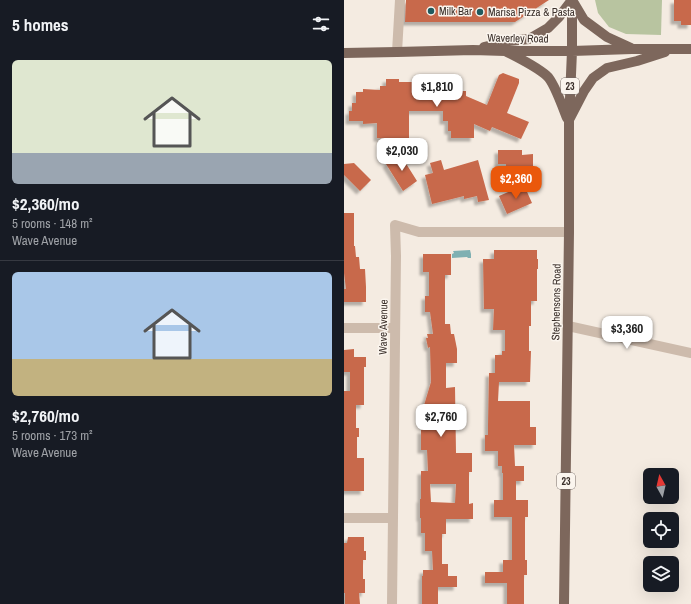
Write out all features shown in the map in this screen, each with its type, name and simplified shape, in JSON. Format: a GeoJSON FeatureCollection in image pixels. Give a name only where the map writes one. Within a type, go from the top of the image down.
{"type":"FeatureCollection","features":[{"type":"Feature","properties":{"kind":"main road"},"geometry":{"type":"LineString","coordinates":[[473,50],[509,41],[529,39],[548,28],[559,18],[572,0],[584,20],[607,37],[632,49]]}},
{"type":"Feature","properties":{"kind":"main road","name":"Stephensons Road"},"geometry":{"type":"LineString","coordinates":[[564,604],[569,122],[572,51],[572,0]]}},
{"type":"Feature","properties":{"kind":"main road"},"geometry":{"type":"LineString","coordinates":[[569,122],[584,91],[593,78],[607,68],[637,61],[675,49]]}},
{"type":"Feature","properties":{"kind":"main road","name":"Waverley Road"},"geometry":{"type":"LineString","coordinates":[[344,53],[473,50],[572,51],[691,49]]}},
{"type":"Feature","properties":{"kind":"main road"},"geometry":{"type":"LineString","coordinates":[[505,51],[548,76],[555,88],[569,122]]}},
{"type":"Feature","properties":{"kind":"street"},"geometry":{"type":"LineString","coordinates":[[397,52],[400,0]]}},
{"type":"Feature","properties":{"kind":"street","name":"Wave Avenue"},"geometry":{"type":"LineString","coordinates":[[392,604],[396,225],[419,232],[569,232]]}},
{"type":"Feature","properties":{"kind":"street"},"geometry":{"type":"LineString","coordinates":[[568,326],[691,353]]}},
{"type":"Feature","properties":{"kind":"street"},"geometry":{"type":"LineString","coordinates":[[344,328],[395,328]]}},
{"type":"Feature","properties":{"kind":"street"},"geometry":{"type":"LineString","coordinates":[[344,518],[393,518]]}},
{"type":"Feature","properties":{"kind":"green space"},"geometry":{"type":"Polygon","coordinates":[[[595,0],[662,0],[661,35],[626,34],[609,27],[598,13],[595,0]]]}},
{"type":"Feature","properties":{"kind":"water"},"geometry":{"type":"Polygon","coordinates":[[[470,250],[471,258],[452,258],[452,254],[454,253],[453,251],[470,250]]]}},
{"type":"Feature","properties":{"kind":"building"},"geometry":{"type":"Polygon","coordinates":[[[406,0],[549,0],[515,22],[405,22],[406,0]]]}},
{"type":"Feature","properties":{"kind":"building"},"geometry":{"type":"Polygon","coordinates":[[[674,0],[691,0],[691,25],[681,25],[681,21],[674,21],[674,0]]]}},
{"type":"Feature","properties":{"kind":"building"},"geometry":{"type":"Polygon","coordinates":[[[503,73],[519,79],[519,83],[507,113],[529,122],[521,139],[492,127],[490,131],[474,124],[474,138],[451,138],[451,131],[448,131],[448,121],[443,121],[443,111],[409,111],[409,139],[377,138],[377,123],[363,124],[363,121],[349,121],[349,111],[352,111],[352,103],[356,103],[356,92],[363,92],[363,89],[380,90],[380,86],[386,86],[386,79],[399,79],[399,82],[455,82],[455,88],[458,88],[458,91],[466,91],[466,96],[487,105],[499,75],[503,73]]]}},
{"type":"Feature","properties":{"kind":"building"},"geometry":{"type":"Polygon","coordinates":[[[498,150],[522,150],[522,155],[533,154],[533,172],[506,172],[506,164],[498,164],[498,150]]]}},
{"type":"Feature","properties":{"kind":"building"},"geometry":{"type":"Polygon","coordinates":[[[400,154],[417,181],[403,191],[386,164],[400,154]]]}},
{"type":"Feature","properties":{"kind":"building"},"geometry":{"type":"Polygon","coordinates":[[[441,160],[444,170],[478,160],[489,200],[478,202],[477,196],[464,199],[464,196],[432,204],[425,175],[433,173],[430,163],[441,160]]]}},
{"type":"Feature","properties":{"kind":"building"},"geometry":{"type":"Polygon","coordinates":[[[354,163],[371,180],[360,191],[344,175],[344,164],[354,163]]]}},
{"type":"Feature","properties":{"kind":"building"},"geometry":{"type":"Polygon","coordinates":[[[524,185],[532,203],[507,214],[499,196],[524,185]]]}},
{"type":"Feature","properties":{"kind":"building"},"geometry":{"type":"Polygon","coordinates":[[[344,213],[354,213],[354,246],[356,257],[359,257],[360,269],[365,269],[366,302],[344,302],[344,289],[346,289],[344,273],[344,213]]]}},
{"type":"Feature","properties":{"kind":"building"},"geometry":{"type":"Polygon","coordinates":[[[494,250],[537,250],[538,259],[537,301],[531,301],[531,326],[529,326],[529,351],[531,351],[530,382],[499,382],[498,401],[530,401],[530,427],[536,427],[536,445],[514,445],[515,466],[524,466],[524,481],[516,481],[516,500],[528,500],[528,517],[525,517],[525,560],[527,560],[527,575],[524,575],[524,604],[507,604],[507,583],[485,583],[485,572],[503,572],[503,560],[512,560],[512,517],[494,517],[494,500],[503,500],[502,466],[498,466],[498,451],[485,451],[485,435],[488,435],[489,373],[495,373],[495,355],[502,355],[502,351],[505,351],[505,330],[493,330],[494,309],[484,309],[483,259],[494,259],[494,250]]]}},
{"type":"Feature","properties":{"kind":"building"},"geometry":{"type":"Polygon","coordinates":[[[423,254],[451,254],[451,275],[445,275],[445,324],[450,324],[451,334],[454,334],[457,349],[457,363],[446,363],[446,388],[455,387],[456,453],[472,453],[472,472],[469,472],[469,504],[473,503],[473,519],[446,519],[446,534],[442,534],[442,564],[448,564],[448,576],[457,576],[457,587],[438,587],[438,604],[422,604],[423,570],[433,570],[432,551],[425,551],[425,533],[421,533],[420,518],[421,471],[428,471],[427,450],[421,450],[421,430],[428,430],[428,413],[422,412],[431,382],[430,347],[428,348],[426,338],[428,338],[427,334],[433,334],[430,312],[425,312],[425,296],[429,296],[429,272],[423,272],[423,254]],[[430,484],[431,502],[455,503],[456,484],[430,484]]]}},
{"type":"Feature","properties":{"kind":"building"},"geometry":{"type":"Polygon","coordinates":[[[354,349],[354,357],[366,357],[366,367],[364,367],[364,405],[356,405],[356,428],[359,428],[359,437],[357,437],[357,458],[364,458],[364,491],[344,491],[344,391],[350,391],[350,372],[344,372],[344,350],[354,349]]]}},
{"type":"Feature","properties":{"kind":"building"},"geometry":{"type":"Polygon","coordinates":[[[348,537],[364,537],[364,551],[366,551],[366,560],[363,560],[363,579],[365,579],[365,593],[359,593],[360,604],[345,604],[344,543],[347,543],[348,537]]]}},
{"type":"Feature","properties":{"kind":"place","name":"Milk Bar"},"geometry":{"type":"Point","coordinates":[431,11]}},
{"type":"Feature","properties":{"kind":"place","name":"Marisa Pizza & Pasta"},"geometry":{"type":"Point","coordinates":[480,12]}}]}
